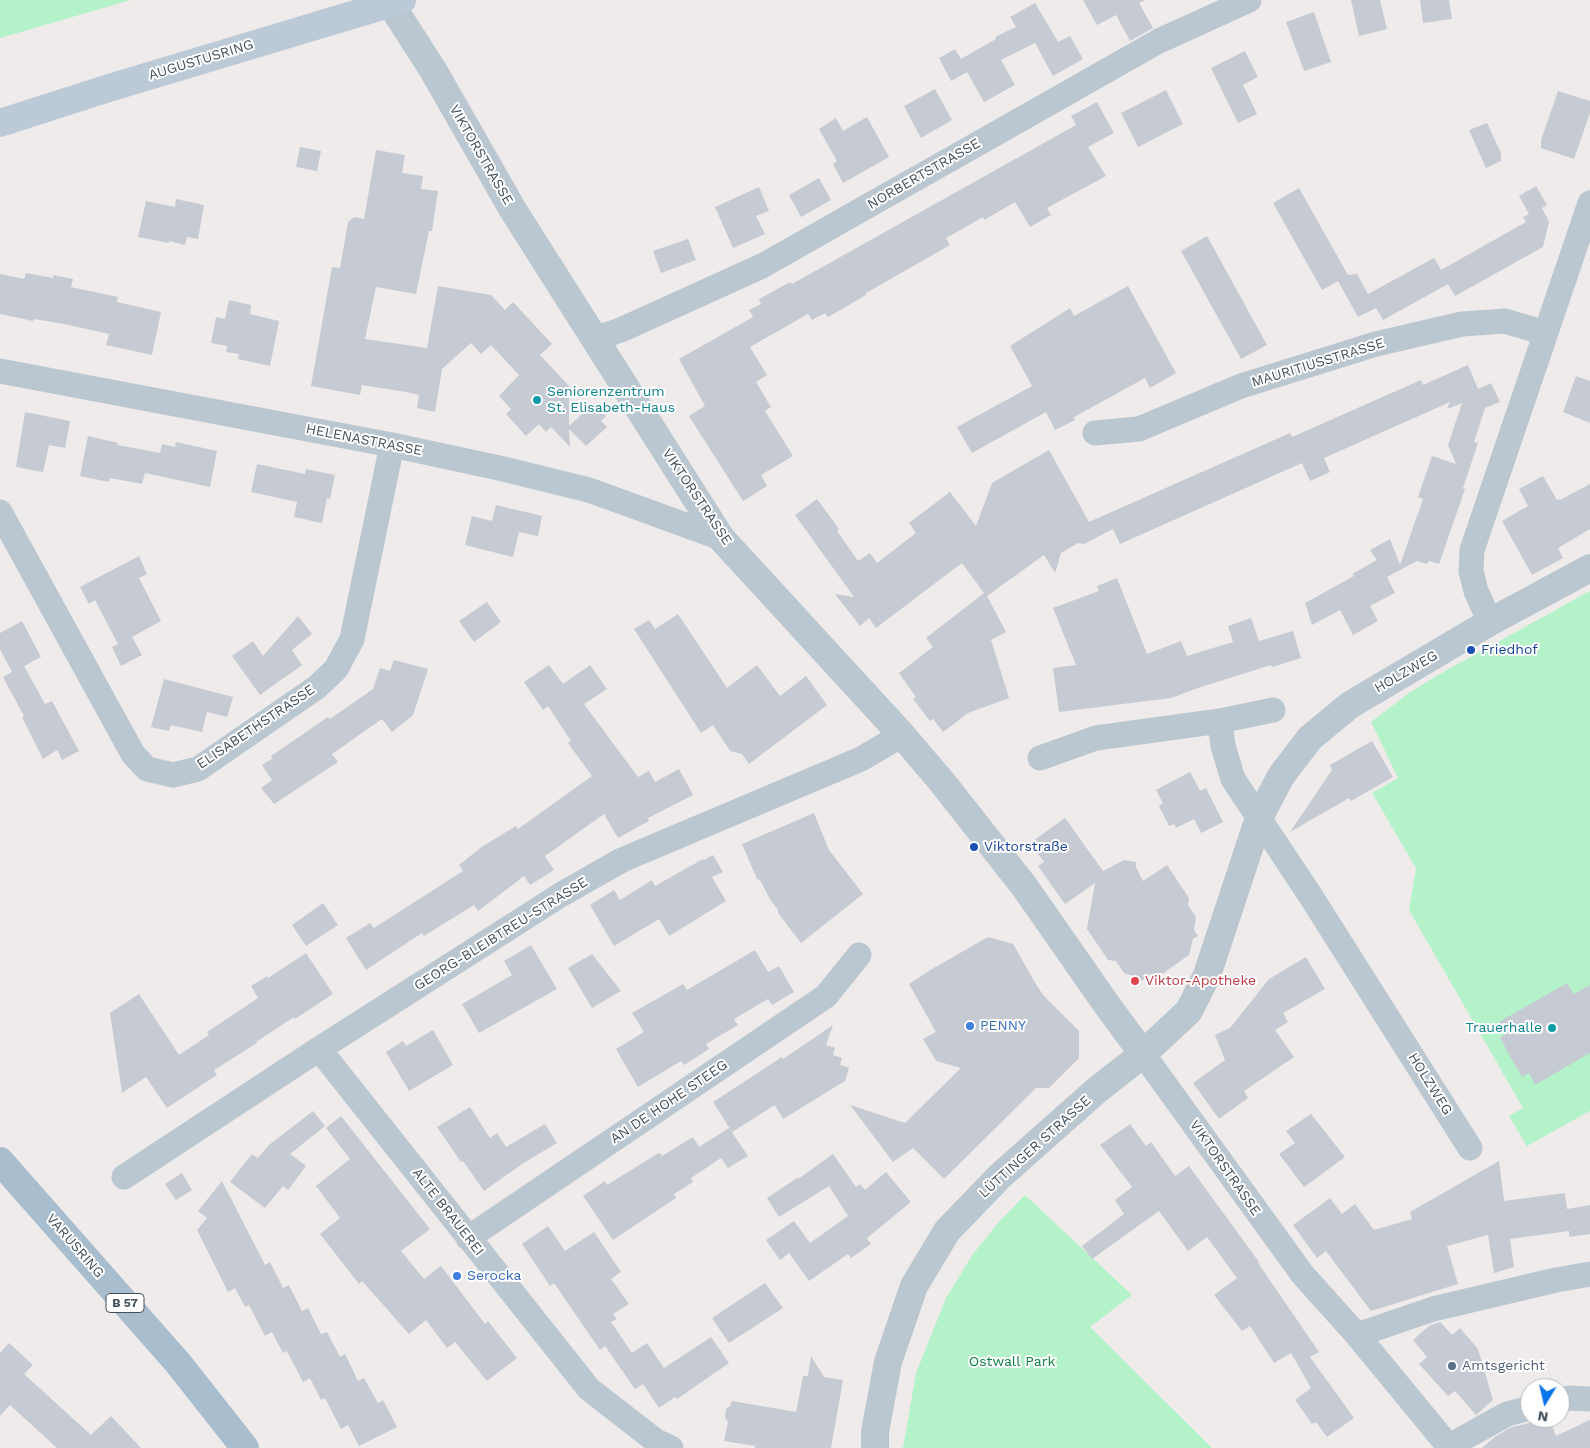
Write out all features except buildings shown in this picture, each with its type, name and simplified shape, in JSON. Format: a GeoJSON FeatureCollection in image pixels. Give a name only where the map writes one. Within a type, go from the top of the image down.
{"type":"FeatureCollection","features":[{"type":"Feature","properties":{"kind":"main road","name":"AUGUSTUSRING"},"geometry":{"type":"LineString","coordinates":[[0,123],[393,1]]}},
{"type":"Feature","properties":{"kind":"main road","name":"VARUSRING"},"geometry":{"type":"LineString","coordinates":[[0,1161],[178,1363],[245,1448]]}},
{"type":"Feature","properties":{"kind":"street","name":"NORBERTSTRASSE"},"geometry":{"type":"LineString","coordinates":[[595,339],[623,329],[762,266],[1159,41],[1249,0]]}},
{"type":"Feature","properties":{"kind":"street","name":"VIKTORSTRASSE"},"geometry":{"type":"LineString","coordinates":[[393,1],[513,210],[721,538],[902,735],[1024,886],[1303,1275],[1357,1335],[1448,1448]]}},
{"type":"Feature","properties":{"kind":"street"},"geometry":{"type":"LineString","coordinates":[[1490,622],[1476,592],[1471,571],[1472,550],[1590,203]]}},
{"type":"Feature","properties":{"kind":"street","name":"MAURITIUSSTRASSE"},"geometry":{"type":"LineString","coordinates":[[1095,433],[1139,429],[1250,383],[1376,344],[1453,326],[1505,321],[1545,333]]}},
{"type":"Feature","properties":{"kind":"street","name":"HELENASTRASSE"},"geometry":{"type":"LineString","coordinates":[[0,371],[392,445],[499,468],[589,490],[721,538]]}},
{"type":"Feature","properties":{"kind":"street","name":"ELISABETHSTRASSE"},"geometry":{"type":"LineString","coordinates":[[0,512],[133,754],[147,769],[173,775],[198,769],[316,687],[336,668],[352,638],[392,445]]}},
{"type":"Feature","properties":{"kind":"street","name":"HOLZWEG"},"geometry":{"type":"LineString","coordinates":[[1143,1054],[1189,1011],[1207,975],[1259,818],[1281,776],[1310,738],[1350,704],[1490,622],[1590,568]]}},
{"type":"Feature","properties":{"kind":"street"},"geometry":{"type":"LineString","coordinates":[[1040,758],[1096,738],[1220,721],[1273,710]]}},
{"type":"Feature","properties":{"kind":"street","name":"HOLZWEG"},"geometry":{"type":"LineString","coordinates":[[1220,721],[1223,746],[1233,778],[1470,1148]]}},
{"type":"Feature","properties":{"kind":"street","name":"GEORG-BLEIBTREU-STRASSE"},"geometry":{"type":"LineString","coordinates":[[124,1177],[562,894],[622,860],[861,759],[902,735]]}},
{"type":"Feature","properties":{"kind":"street","name":"AN DE HOHE STEEG"},"geometry":{"type":"LineString","coordinates":[[468,1238],[826,996],[859,955]]}},
{"type":"Feature","properties":{"kind":"street","name":"ALTE BRAUEREI"},"geometry":{"type":"LineString","coordinates":[[320,1049],[468,1238],[590,1389],[658,1446]]}},
{"type":"Feature","properties":{"kind":"street","name":"LÜTTINGER STRASSE"},"geometry":{"type":"LineString","coordinates":[[875,1448],[888,1362],[914,1286],[947,1230],[1000,1176],[1097,1090],[1143,1054]]}},
{"type":"Feature","properties":{"kind":"street"},"geometry":{"type":"LineString","coordinates":[[1357,1335],[1433,1309],[1556,1280],[1590,1274]]}},
{"type":"Feature","properties":{"kind":"street"},"geometry":{"type":"LineString","coordinates":[[1570,1398],[1590,1399]]}},
{"type":"Feature","properties":{"kind":"street"},"geometry":{"type":"LineString","coordinates":[[1448,1448],[1507,1414],[1520,1411]]}},
{"type":"Feature","properties":{"kind":"green space"},"geometry":{"type":"Polygon","coordinates":[[[0,0],[131,0],[0,38],[0,0]]]}},
{"type":"Feature","properties":{"kind":"green space"},"geometry":{"type":"Polygon","coordinates":[[[1590,591],[1590,1111],[1527,1146],[1509,1116],[1523,1108],[1409,910],[1416,868],[1372,793],[1398,778],[1371,722],[1409,693],[1438,675],[1590,591]]]}},
{"type":"Feature","properties":{"kind":"green space","name":"Ostwall Park"},"geometry":{"type":"Polygon","coordinates":[[[1025,1195],[1132,1295],[1090,1327],[1212,1448],[903,1448],[916,1373],[946,1298],[973,1254],[999,1222],[1025,1195]]]}},
{"type":"Feature","properties":{"kind":"place","name":"Seniorenzentrum St. Elisabeth-Haus"},"geometry":{"type":"Point","coordinates":[537,400]}},
{"type":"Feature","properties":{"kind":"place","name":"Friedhof"},"geometry":{"type":"Point","coordinates":[1471,650]}},
{"type":"Feature","properties":{"kind":"place","name":"Viktorstraße"},"geometry":{"type":"Point","coordinates":[974,847]}},
{"type":"Feature","properties":{"kind":"place","name":"Viktor-Apotheke"},"geometry":{"type":"Point","coordinates":[1135,981]}},
{"type":"Feature","properties":{"kind":"place","name":"PENNY"},"geometry":{"type":"Point","coordinates":[970,1026]}},
{"type":"Feature","properties":{"kind":"place","name":"Trauerhalle"},"geometry":{"type":"Point","coordinates":[1552,1028]}},
{"type":"Feature","properties":{"kind":"place","name":"Serocka"},"geometry":{"type":"Point","coordinates":[457,1276]}},
{"type":"Feature","properties":{"kind":"place","name":"Amtsgericht"},"geometry":{"type":"Point","coordinates":[1452,1366]}}]}
